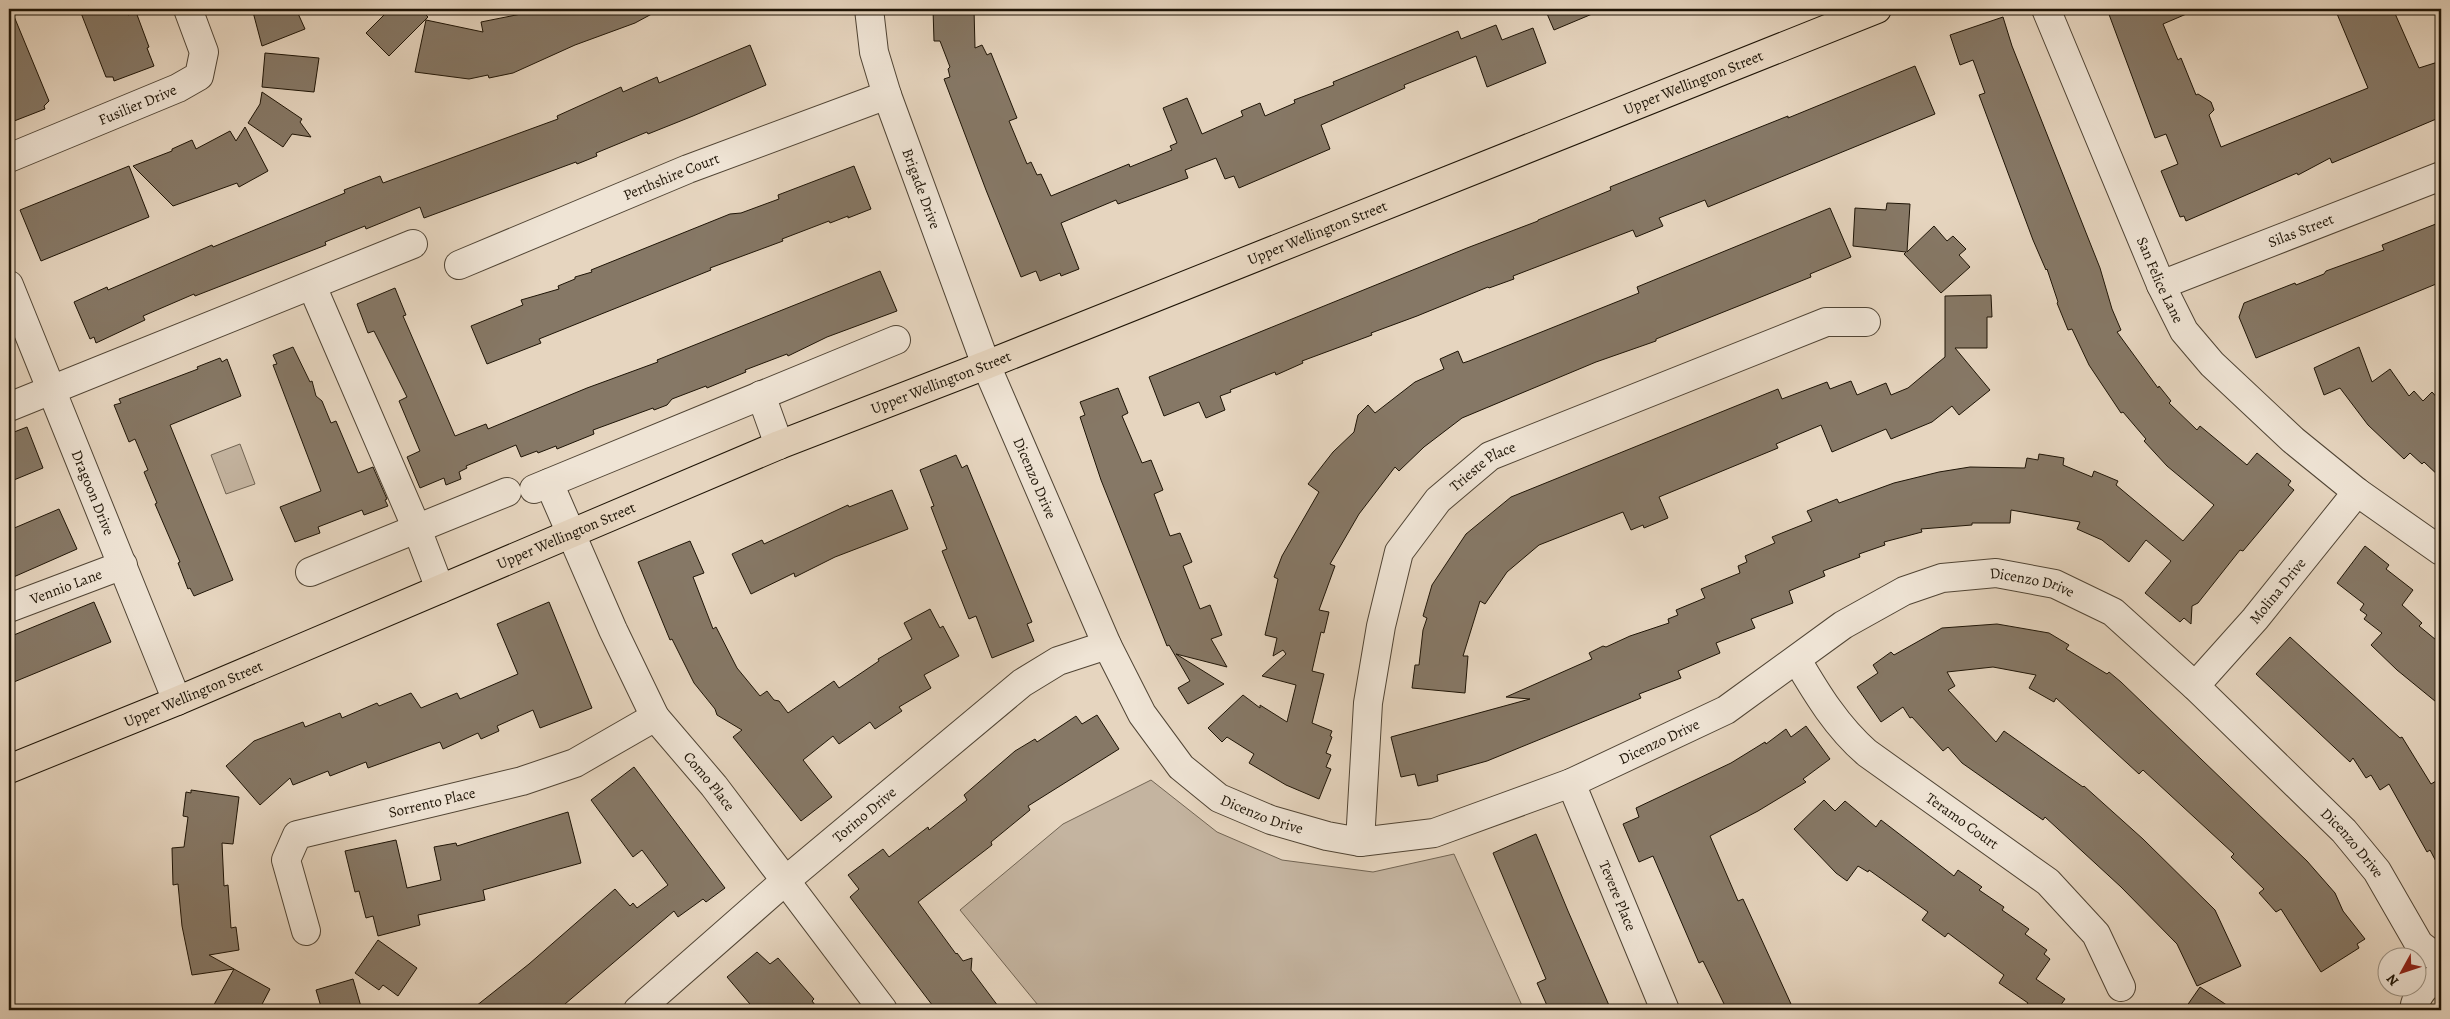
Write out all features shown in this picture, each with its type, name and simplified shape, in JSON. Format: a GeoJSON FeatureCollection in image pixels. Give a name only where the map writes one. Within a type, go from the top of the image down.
{"type":"FeatureCollection","features":[{"type":"Feature","properties":{"kind":"main road","name":"Upper Wellington Street"},"geometry":{"type":"LineString","coordinates":[[9,769],[177,701],[779,445],[986,365],[1874,9]]}},
{"type":"Feature","properties":{"kind":"street","name":"Fusilier Drive"},"geometry":{"type":"LineString","coordinates":[[9,158],[178,88],[199,76],[204,52],[188,9]]}},
{"type":"Feature","properties":{"kind":"street","name":"Brigade Drive"},"geometry":{"type":"LineString","coordinates":[[869,9],[874,52],[887,95],[986,365]]}},
{"type":"Feature","properties":{"kind":"street","name":"San Felice Lane"},"geometry":{"type":"LineString","coordinates":[[2046,9],[2161,285],[2184,331],[2212,364],[2293,440],[2357,492],[2441,551]]}},
{"type":"Feature","properties":{"kind":"street","name":"Perthshire Court"},"geometry":{"type":"LineString","coordinates":[[459,266],[688,169],[887,95]]}},
{"type":"Feature","properties":{"kind":"street","name":"Silas Street"},"geometry":{"type":"LineString","coordinates":[[2161,285],[2441,176]]}},
{"type":"Feature","properties":{"kind":"street"},"geometry":{"type":"LineString","coordinates":[[9,406],[53,391],[413,244]]}},
{"type":"Feature","properties":{"kind":"street","name":"Dragoon Drive"},"geometry":{"type":"LineString","coordinates":[[9,285],[177,701]]}},
{"type":"Feature","properties":{"kind":"street"},"geometry":{"type":"LineString","coordinates":[[312,286],[417,529],[440,589]]}},
{"type":"Feature","properties":{"kind":"street","name":"Trieste Place"},"geometry":{"type":"LineString","coordinates":[[1360,842],[1368,703],[1381,626],[1399,552],[1438,500],[1490,456],[1826,322],[1866,322]]}},
{"type":"Feature","properties":{"kind":"street"},"geometry":{"type":"LineString","coordinates":[[779,445],[761,395],[896,340]]}},
{"type":"Feature","properties":{"kind":"street","name":"Dicenzo Drive"},"geometry":{"type":"LineString","coordinates":[[986,365],[1107,645],[1148,721],[1181,767],[1219,798],[1271,820],[1327,836],[1360,842],[1434,833],[1571,783],[1726,710],[1797,660],[1842,625],[1904,591],[1942,578],[1996,573],[2055,584],[2113,612],[2195,686],[2344,831],[2377,871],[2416,946]]}},
{"type":"Feature","properties":{"kind":"street","name":"Como Place"},"geometry":{"type":"LineString","coordinates":[[761,395],[542,486],[571,533],[612,630],[654,717],[714,786],[882,1010]]}},
{"type":"Feature","properties":{"kind":"street"},"geometry":{"type":"LineString","coordinates":[[310,572],[507,492]]}},
{"type":"Feature","properties":{"kind":"street","name":"Molina Drive"},"geometry":{"type":"LineString","coordinates":[[2195,686],[2255,619],[2357,492]]}},
{"type":"Feature","properties":{"kind":"street","name":"Vennio Lane"},"geometry":{"type":"LineString","coordinates":[[9,608],[122,565]]}},
{"type":"Feature","properties":{"kind":"street","name":"Torino Drive"},"geometry":{"type":"LineString","coordinates":[[638,1010],[786,881],[1022,683],[1058,661],[1107,645]]}},
{"type":"Feature","properties":{"kind":"street","name":"Teramo Court"},"geometry":{"type":"LineString","coordinates":[[1797,660],[1825,706],[1856,744],[1882,766],[2048,882],[2096,934],[2121,987]]}},
{"type":"Feature","properties":{"kind":"street","name":"Sorrento Place"},"geometry":{"type":"LineString","coordinates":[[306,931],[286,860],[297,835],[522,781],[575,763],[654,717]]}},
{"type":"Feature","properties":{"kind":"street","name":"Tevere Place"},"geometry":{"type":"LineString","coordinates":[[1571,783],[1665,1010]]}},
{"type":"Feature","properties":{"kind":"street","name":"Dicenzo Drive"},"geometry":{"type":"LineString","coordinates":[[2428,955],[2441,961]]}},
{"type":"Feature","properties":{"kind":"street"},"geometry":{"type":"LineString","coordinates":[[2415,1000],[2421,990],[2431,981],[2441,976]]}},
{"type":"Feature","properties":{"kind":"shaded area"},"geometry":{"type":"Polygon","coordinates":[[[240,444],[255,484],[226,494],[211,455],[240,444]]]}},
{"type":"Feature","properties":{"kind":"shaded area"},"geometry":{"type":"Polygon","coordinates":[[[1151,780],[1217,832],[1282,860],[1373,872],[1454,854],[1524,1010],[1042,1010],[960,910],[1063,824],[1151,780]]]}},
{"type":"Feature","properties":{"kind":"building"},"geometry":{"type":"Polygon","coordinates":[[[9,9],[11,9],[49,101],[44,106],[45,109],[9,123],[9,9]]]}},
{"type":"Feature","properties":{"kind":"building"},"geometry":{"type":"Polygon","coordinates":[[[92,9],[125,9],[128,15],[136,12],[154,66],[114,81],[113,77],[106,77],[81,13],[92,9]]]}},
{"type":"Feature","properties":{"kind":"building"},"geometry":{"type":"Polygon","coordinates":[[[262,9],[296,9],[305,29],[262,46],[253,12],[262,9]]]}},
{"type":"Feature","properties":{"kind":"building"},"geometry":{"type":"Polygon","coordinates":[[[390,9],[420,9],[428,17],[389,56],[366,33],[390,9]]]}},
{"type":"Feature","properties":{"kind":"building"},"geometry":{"type":"Polygon","coordinates":[[[524,9],[661,9],[635,23],[575,45],[513,73],[489,78],[488,75],[469,79],[415,72],[426,20],[483,32],[481,22],[526,13],[524,9]]]}},
{"type":"Feature","properties":{"kind":"building"},"geometry":{"type":"Polygon","coordinates":[[[933,9],[974,9],[975,48],[982,45],[987,55],[991,53],[1017,118],[1009,121],[1027,164],[1031,162],[1037,175],[1041,174],[1051,196],[1129,164],[1130,167],[1172,150],[1170,146],[1177,143],[1163,108],[1187,98],[1202,134],[1243,116],[1241,111],[1260,103],[1265,116],[1295,103],[1294,100],[1334,85],[1333,82],[1458,31],[1461,39],[1496,25],[1502,40],[1533,28],[1546,63],[1487,87],[1476,56],[1404,85],[1405,88],[1321,125],[1330,149],[1239,188],[1234,176],[1225,179],[1216,158],[1185,170],[1188,178],[1118,204],[1116,200],[1061,223],[1079,269],[1061,276],[1060,273],[1040,281],[1036,271],[1021,277],[986,190],[944,79],[950,77],[948,69],[950,67],[940,41],[934,41],[933,9]]]}},
{"type":"Feature","properties":{"kind":"building"},"geometry":{"type":"Polygon","coordinates":[[[1545,9],[1604,9],[1554,30],[1545,9]]]}},
{"type":"Feature","properties":{"kind":"building"},"geometry":{"type":"Polygon","coordinates":[[[2107,9],[2198,9],[2163,24],[2178,60],[2181,58],[2196,95],[2198,94],[2211,102],[2214,110],[2209,115],[2221,147],[2368,88],[2335,9],[2393,9],[2419,68],[2441,61],[2441,117],[2332,163],[2330,158],[2298,175],[2297,173],[2186,221],[2184,216],[2180,217],[2161,171],[2178,164],[2166,134],[2155,138],[2107,9]]]}},
{"type":"Feature","properties":{"kind":"building"},"geometry":{"type":"Polygon","coordinates":[[[2003,17],[2012,46],[2100,268],[2112,309],[2121,330],[2117,332],[2158,388],[2159,386],[2171,401],[2169,403],[2197,430],[2200,426],[2247,465],[2257,453],[2291,481],[2288,485],[2294,490],[2243,551],[2240,550],[2198,603],[2192,606],[2191,624],[2184,618],[2180,622],[2145,593],[2171,561],[2146,540],[2129,562],[2102,540],[2077,529],[2080,522],[2011,510],[2010,523],[1972,523],[1972,525],[1921,529],[1922,532],[1884,542],[1885,545],[1859,554],[1860,557],[1823,571],[1825,576],[1789,591],[1793,603],[1751,619],[1755,628],[1716,643],[1720,653],[1678,671],[1681,678],[1639,694],[1641,698],[1487,761],[1437,775],[1438,781],[1418,786],[1415,774],[1401,777],[1391,737],[1530,699],[1506,697],[1592,659],[1589,653],[1603,646],[1606,647],[1630,636],[1669,623],[1668,619],[1678,615],[1676,610],[1705,598],[1701,589],[1740,573],[1738,566],[1747,562],[1745,556],[1775,543],[1772,537],[1812,521],[1807,511],[1837,499],[1839,503],[1894,483],[1939,472],[1970,467],[2025,468],[2027,458],[2038,460],[2039,454],[2064,458],[2063,465],[2092,477],[2094,471],[2118,481],[2116,485],[2183,541],[2214,505],[2167,466],[2144,441],[2146,439],[2123,412],[2121,413],[2089,365],[2072,329],[2068,330],[2057,303],[2047,269],[2033,240],[1979,95],[1985,93],[1973,60],[1960,65],[1950,35],[2003,17]]]}},
{"type":"Feature","properties":{"kind":"building"},"geometry":{"type":"Polygon","coordinates":[[[750,45],[766,85],[648,134],[647,132],[596,153],[597,156],[577,164],[576,162],[424,218],[420,207],[366,229],[365,226],[325,242],[326,245],[195,296],[194,294],[143,316],[145,320],[96,343],[94,337],[90,339],[74,302],[107,287],[108,290],[212,245],[213,247],[345,193],[344,190],[380,176],[383,183],[558,119],[557,116],[621,87],[623,92],[657,77],[659,83],[750,45]]]}},
{"type":"Feature","properties":{"kind":"building"},"geometry":{"type":"Polygon","coordinates":[[[265,53],[319,58],[314,92],[262,87],[265,53]]]}},
{"type":"Feature","properties":{"kind":"building"},"geometry":{"type":"Polygon","coordinates":[[[1915,66],[1935,114],[1708,207],[1705,200],[1659,218],[1663,226],[1636,237],[1633,230],[1513,276],[1514,279],[1488,287],[1371,333],[1372,335],[1302,361],[1303,363],[1276,375],[1275,372],[1230,390],[1231,392],[1220,396],[1225,410],[1206,418],[1199,402],[1164,416],[1149,377],[1538,221],[1611,190],[1610,187],[1788,116],[1788,118],[1915,66]]]}},
{"type":"Feature","properties":{"kind":"building"},"geometry":{"type":"Polygon","coordinates":[[[262,92],[302,119],[300,122],[311,137],[292,134],[283,147],[248,123],[260,104],[262,92]]]}},
{"type":"Feature","properties":{"kind":"building"},"geometry":{"type":"Polygon","coordinates":[[[245,127],[268,171],[239,187],[237,183],[173,206],[133,166],[172,151],[172,149],[192,140],[196,149],[230,131],[236,141],[245,127]]]}},
{"type":"Feature","properties":{"kind":"building"},"geometry":{"type":"Polygon","coordinates":[[[129,166],[149,217],[41,261],[20,210],[129,166]]]}},
{"type":"Feature","properties":{"kind":"building"},"geometry":{"type":"Polygon","coordinates":[[[854,166],[871,209],[848,218],[848,216],[830,223],[829,221],[782,239],[783,241],[710,268],[711,270],[539,339],[541,343],[487,364],[471,326],[523,305],[521,300],[559,289],[558,286],[575,279],[575,277],[592,272],[591,270],[730,214],[741,213],[779,199],[778,195],[854,166]]]}},
{"type":"Feature","properties":{"kind":"building"},"geometry":{"type":"Polygon","coordinates":[[[1887,203],[1910,204],[1907,252],[1934,226],[1947,241],[1953,236],[1966,249],[1959,255],[1970,267],[1941,293],[1904,254],[1906,252],[1853,246],[1855,208],[1886,210],[1887,203]]]}},
{"type":"Feature","properties":{"kind":"building"},"geometry":{"type":"Polygon","coordinates":[[[1830,208],[1851,257],[1810,274],[1811,277],[1656,339],[1656,341],[1596,362],[1462,418],[1424,447],[1399,471],[1395,467],[1359,514],[1330,564],[1335,566],[1319,610],[1329,612],[1324,633],[1321,632],[1312,671],[1324,674],[1312,723],[1332,731],[1330,736],[1332,737],[1326,753],[1331,755],[1326,767],[1331,769],[1319,799],[1286,785],[1249,763],[1254,754],[1227,737],[1222,742],[1208,728],[1243,695],[1260,708],[1260,705],[1287,722],[1296,685],[1262,676],[1286,654],[1283,650],[1273,656],[1277,638],[1265,635],[1278,579],[1274,577],[1282,556],[1319,492],[1308,484],[1333,452],[1354,432],[1358,415],[1368,405],[1375,413],[1415,382],[1444,369],[1440,359],[1458,351],[1463,363],[1469,361],[1639,293],[1637,287],[1830,208]]]}},
{"type":"Feature","properties":{"kind":"building"},"geometry":{"type":"Polygon","coordinates":[[[2441,222],[2441,282],[2256,358],[2239,317],[2244,303],[2295,283],[2296,285],[2324,274],[2326,271],[2384,250],[2382,245],[2441,222]]]}},
{"type":"Feature","properties":{"kind":"building"},"geometry":{"type":"Polygon","coordinates":[[[880,271],[897,311],[827,337],[788,356],[787,354],[745,370],[746,372],[707,388],[706,386],[672,399],[667,405],[654,410],[653,408],[593,430],[594,434],[557,449],[556,446],[521,457],[516,445],[466,466],[467,468],[459,472],[461,479],[446,485],[444,478],[420,488],[407,457],[420,451],[399,401],[407,397],[374,331],[368,333],[357,304],[395,288],[406,315],[403,316],[455,436],[486,424],[488,429],[880,271]]]}},
{"type":"Feature","properties":{"kind":"building"},"geometry":{"type":"Polygon","coordinates":[[[1991,295],[1992,317],[1987,317],[1987,348],[1955,348],[1990,390],[1959,415],[1952,406],[1932,422],[1891,439],[1886,429],[1832,452],[1821,425],[1776,444],[1778,448],[1659,497],[1668,518],[1644,528],[1643,525],[1631,530],[1623,512],[1539,545],[1507,572],[1485,604],[1480,601],[1463,656],[1468,656],[1465,693],[1412,688],[1415,665],[1419,665],[1423,630],[1427,618],[1423,616],[1432,585],[1466,534],[1511,497],[1778,389],[1782,399],[1827,382],[1830,389],[1851,381],[1857,395],[1886,383],[1891,395],[1908,388],[1945,357],[1945,296],[1991,295]]]}},
{"type":"Feature","properties":{"kind":"building"},"geometry":{"type":"Polygon","coordinates":[[[293,347],[310,382],[312,381],[316,396],[322,401],[331,423],[336,421],[358,473],[373,467],[387,499],[385,500],[388,506],[364,515],[362,510],[318,527],[320,533],[295,542],[280,507],[321,491],[273,365],[277,364],[273,355],[293,347]]]}},
{"type":"Feature","properties":{"kind":"building"},"geometry":{"type":"Polygon","coordinates":[[[2359,347],[2372,382],[2390,369],[2409,396],[2414,391],[2423,401],[2432,392],[2441,402],[2441,478],[2424,462],[2422,464],[2410,453],[2404,459],[2368,425],[2340,388],[2324,395],[2314,368],[2359,347]]]}},
{"type":"Feature","properties":{"kind":"building"},"geometry":{"type":"Polygon","coordinates":[[[220,358],[222,362],[227,359],[241,396],[170,425],[233,580],[194,596],[190,588],[188,589],[178,563],[180,562],[155,504],[157,503],[144,472],[148,470],[135,439],[129,442],[114,405],[121,403],[119,399],[198,369],[197,367],[220,358]]]}},
{"type":"Feature","properties":{"kind":"building"},"geometry":{"type":"Polygon","coordinates":[[[1118,388],[1128,413],[1122,416],[1142,463],[1151,460],[1163,490],[1154,494],[1170,536],[1180,533],[1192,562],[1183,566],[1200,609],[1210,605],[1222,635],[1211,639],[1227,667],[1176,654],[1224,684],[1188,704],[1178,688],[1190,681],[1169,645],[1167,646],[1101,480],[1080,417],[1085,415],[1080,402],[1118,388]]]}},
{"type":"Feature","properties":{"kind":"building"},"geometry":{"type":"Polygon","coordinates":[[[27,427],[43,468],[9,482],[9,434],[27,427]]]}},
{"type":"Feature","properties":{"kind":"building"},"geometry":{"type":"Polygon","coordinates":[[[956,455],[962,468],[967,465],[1032,622],[1027,624],[1034,641],[992,658],[976,616],[969,619],[942,551],[947,549],[931,507],[934,506],[920,470],[956,455]]]}},
{"type":"Feature","properties":{"kind":"building"},"geometry":{"type":"Polygon","coordinates":[[[892,490],[908,529],[835,557],[795,577],[794,573],[751,594],[732,554],[762,540],[764,544],[848,505],[849,507],[892,490]]]}},
{"type":"Feature","properties":{"kind":"building"},"geometry":{"type":"Polygon","coordinates":[[[59,509],[77,549],[9,579],[9,528],[12,529],[59,509]]]}},
{"type":"Feature","properties":{"kind":"building"},"geometry":{"type":"Polygon","coordinates":[[[690,541],[704,573],[693,577],[713,629],[716,627],[737,668],[760,696],[767,691],[774,700],[779,701],[788,713],[834,681],[839,688],[879,661],[878,659],[912,639],[904,623],[930,609],[940,628],[943,626],[959,656],[924,675],[931,688],[899,707],[902,711],[875,729],[870,722],[839,744],[833,736],[803,760],[832,797],[801,821],[733,737],[742,730],[717,715],[715,709],[694,683],[672,639],[670,640],[638,562],[690,541]]]}},
{"type":"Feature","properties":{"kind":"building"},"geometry":{"type":"Polygon","coordinates":[[[2365,546],[2389,565],[2386,569],[2413,590],[2402,605],[2422,623],[2419,626],[2441,644],[2441,706],[2397,670],[2371,645],[2382,633],[2364,619],[2367,615],[2360,610],[2364,604],[2337,583],[2365,546]]]}},
{"type":"Feature","properties":{"kind":"building"},"geometry":{"type":"Polygon","coordinates":[[[94,602],[111,642],[9,684],[9,637],[94,602]]]}},
{"type":"Feature","properties":{"kind":"building"},"geometry":{"type":"Polygon","coordinates":[[[549,602],[592,708],[540,728],[533,710],[497,726],[499,731],[481,739],[478,733],[443,749],[440,742],[368,768],[366,762],[330,776],[328,771],[293,785],[290,778],[260,805],[226,766],[254,741],[303,722],[305,727],[340,713],[342,718],[377,703],[379,706],[411,693],[421,708],[457,693],[460,699],[518,674],[497,624],[549,602]]]}},
{"type":"Feature","properties":{"kind":"building"},"geometry":{"type":"Polygon","coordinates":[[[1997,624],[2049,633],[2069,645],[2066,649],[2107,674],[2109,672],[2121,682],[2307,861],[2335,893],[2343,911],[2365,939],[2357,944],[2359,948],[2321,972],[2281,909],[2276,912],[2259,893],[2264,889],[2231,857],[2234,854],[2143,770],[2139,774],[2056,698],[2054,702],[2029,688],[2036,675],[1993,667],[1947,672],[1955,686],[1948,690],[1996,742],[2004,731],[2084,786],[2143,839],[2215,910],[2241,966],[2197,986],[2177,944],[2121,887],[2045,817],[2043,820],[1962,763],[1948,747],[1943,751],[1912,717],[1910,718],[1903,707],[1881,722],[1857,687],[1878,673],[1873,665],[1891,652],[1894,655],[1942,628],[1997,624]]]}},
{"type":"Feature","properties":{"kind":"building"},"geometry":{"type":"Polygon","coordinates":[[[2290,637],[2400,738],[2402,737],[2431,784],[2441,778],[2441,871],[2430,850],[2427,852],[2389,784],[2380,790],[2371,775],[2366,778],[2353,758],[2350,762],[2256,674],[2290,637]]]}},
{"type":"Feature","properties":{"kind":"building"},"geometry":{"type":"Polygon","coordinates":[[[1097,715],[1119,749],[1028,806],[1030,810],[991,842],[992,845],[918,902],[956,954],[963,961],[972,958],[971,970],[1001,1010],[936,1010],[850,897],[859,889],[848,875],[883,849],[889,857],[928,827],[929,830],[967,800],[964,795],[1015,751],[1035,739],[1037,742],[1076,716],[1082,724],[1097,715]]]}},
{"type":"Feature","properties":{"kind":"building"},"geometry":{"type":"Polygon","coordinates":[[[1806,726],[1830,759],[1803,779],[1806,782],[1758,811],[1710,836],[1738,901],[1743,899],[1791,1004],[1774,1010],[1727,1010],[1703,961],[1699,963],[1653,856],[1639,862],[1623,824],[1639,817],[1636,808],[1731,763],[1765,742],[1766,744],[1786,729],[1791,737],[1806,726]]]}},
{"type":"Feature","properties":{"kind":"building"},"geometry":{"type":"Polygon","coordinates":[[[634,767],[725,888],[706,902],[703,899],[678,917],[674,911],[558,1010],[471,1010],[529,964],[615,889],[630,906],[633,903],[637,908],[668,885],[642,850],[633,857],[591,800],[634,767]]]}},
{"type":"Feature","properties":{"kind":"building"},"geometry":{"type":"Polygon","coordinates":[[[191,790],[239,797],[233,844],[222,843],[224,886],[228,885],[231,928],[236,927],[239,950],[209,955],[234,969],[192,975],[182,926],[178,884],[173,885],[172,848],[184,847],[188,817],[183,816],[186,792],[191,793],[191,790]]]}},
{"type":"Feature","properties":{"kind":"building"},"geometry":{"type":"Polygon","coordinates":[[[1824,800],[1835,811],[1845,801],[1876,827],[1881,820],[1954,876],[1958,870],[1982,887],[1979,890],[2004,907],[2002,910],[2029,929],[2025,934],[2047,950],[2044,954],[2050,959],[2036,979],[2065,999],[2057,1010],[2023,1010],[2028,1003],[1999,983],[2004,975],[1948,933],[1945,937],[1922,920],[1928,912],[1869,870],[1868,872],[1858,866],[1847,881],[1836,873],[1794,829],[1824,800]]]}},
{"type":"Feature","properties":{"kind":"building"},"geometry":{"type":"Polygon","coordinates":[[[568,812],[581,863],[483,890],[485,900],[418,915],[420,925],[378,936],[373,916],[366,918],[359,891],[355,892],[345,851],[396,840],[407,888],[441,880],[434,847],[456,843],[457,846],[568,812]]]}},
{"type":"Feature","properties":{"kind":"building"},"geometry":{"type":"Polygon","coordinates":[[[1536,834],[1611,1010],[1549,1010],[1537,983],[1546,979],[1493,853],[1536,834]]]}},
{"type":"Feature","properties":{"kind":"building"},"geometry":{"type":"Polygon","coordinates":[[[378,940],[417,968],[398,996],[383,985],[379,990],[355,973],[378,940]]]}},
{"type":"Feature","properties":{"kind":"building"},"geometry":{"type":"Polygon","coordinates":[[[757,952],[770,964],[778,958],[814,999],[812,1001],[819,1010],[755,1010],[727,977],[757,952]]]}},
{"type":"Feature","properties":{"kind":"building"},"geometry":{"type":"Polygon","coordinates":[[[234,969],[270,989],[259,1010],[211,1010],[234,969]]]}},
{"type":"Feature","properties":{"kind":"building"},"geometry":{"type":"Polygon","coordinates":[[[353,979],[362,1010],[322,1010],[316,990],[353,979]]]}},
{"type":"Feature","properties":{"kind":"building"},"geometry":{"type":"Polygon","coordinates":[[[2200,987],[2234,1010],[2184,1010],[2200,987]]]}}]}
